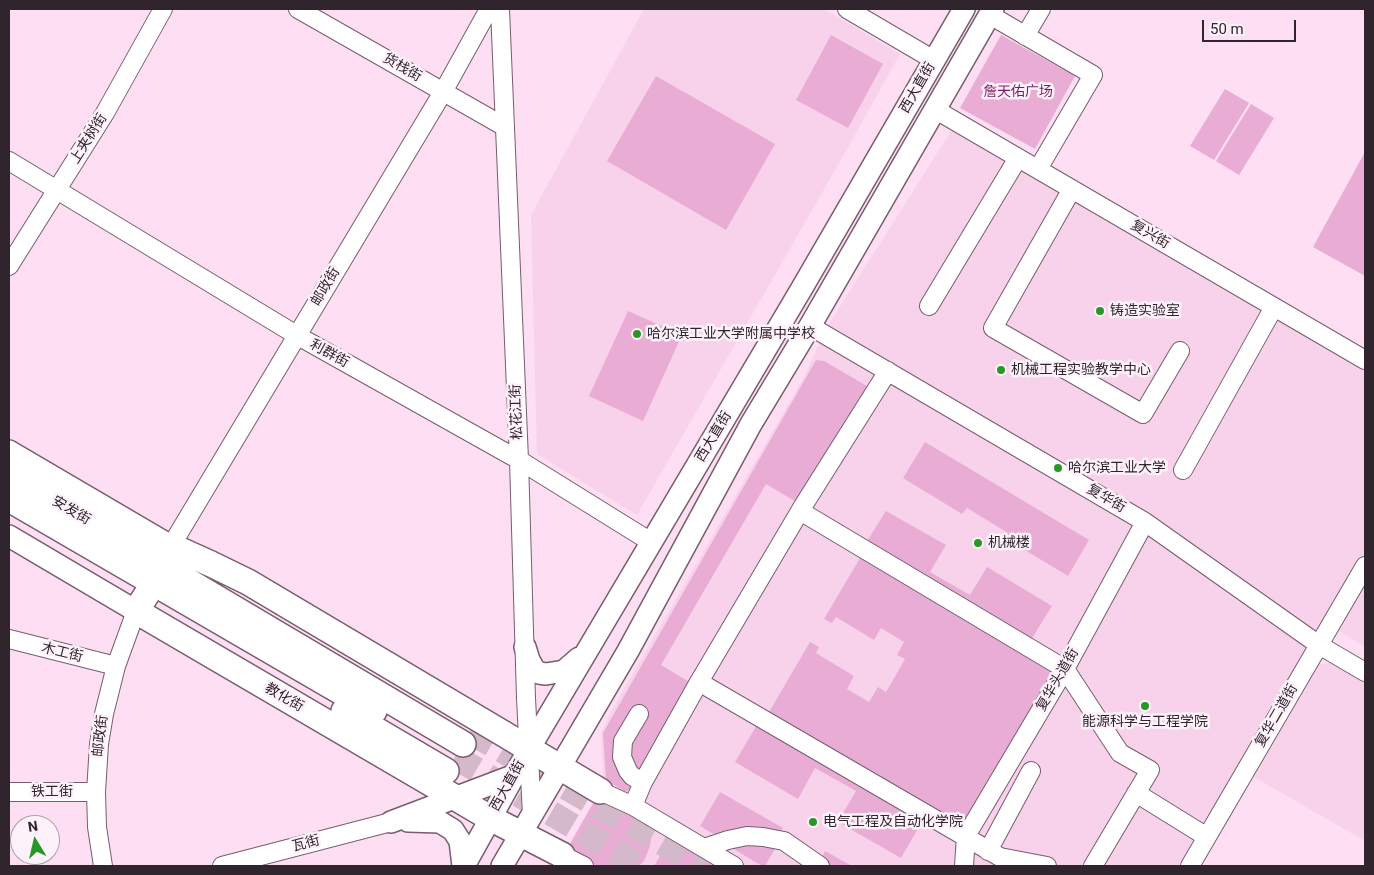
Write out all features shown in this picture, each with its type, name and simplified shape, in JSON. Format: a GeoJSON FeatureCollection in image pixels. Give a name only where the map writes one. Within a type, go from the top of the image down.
{"type":"FeatureCollection","features":[{"type":"Feature","properties":{"kind":"highway","name":"安发街"},"geometry":{"type":"LineString","coordinates":[[9,475],[130,557]]}},
{"type":"Feature","properties":{"kind":"highway","name":"安发街"},"geometry":{"type":"LineString","coordinates":[[9,499],[130,557]]}},
{"type":"Feature","properties":{"kind":"highway","name":"教化街"},"geometry":{"type":"LineString","coordinates":[[130,557],[153,579],[455,798],[490,818],[527,825],[562,855]]}},
{"type":"Feature","properties":{"kind":"highway","name":"教化街"},"geometry":{"type":"LineString","coordinates":[[153,579],[248,582],[600,791]]}},
{"type":"Feature","properties":{"kind":"highway","name":"教化街"},"geometry":{"type":"LineString","coordinates":[[153,579],[459,751],[153,579]]}},
{"type":"Feature","properties":{"kind":"main road","name":"西大直街"},"geometry":{"type":"LineString","coordinates":[[464,866],[529,749],[802,288],[964,9]]}},
{"type":"Feature","properties":{"kind":"main road","name":"西大直街"},"geometry":{"type":"LineString","coordinates":[[502,866],[628,651],[751,424],[936,110],[991,12]]}},
{"type":"Feature","properties":{"kind":"main road","name":"教化街"},"geometry":{"type":"LineString","coordinates":[[9,451],[153,579]]}},
{"type":"Feature","properties":{"kind":"main road","name":"教化街"},"geometry":{"type":"LineString","coordinates":[[9,536],[153,579]]}},
{"type":"Feature","properties":{"kind":"main road"},"geometry":{"type":"LineString","coordinates":[[525,647],[534,669],[539,673],[554,674],[564,671],[575,663],[595,638]]}},
{"type":"Feature","properties":{"kind":"main road"},"geometry":{"type":"LineString","coordinates":[[390,822],[515,775]]}},
{"type":"Feature","properties":{"kind":"main road"},"geometry":{"type":"LineString","coordinates":[[390,822],[432,820],[447,825],[457,834],[460,841],[464,866]]}},
{"type":"Feature","properties":{"kind":"street","name":"上夹树街"},"geometry":{"type":"LineString","coordinates":[[9,266],[105,113],[163,9]]}},
{"type":"Feature","properties":{"kind":"street","name":"货栈街"},"geometry":{"type":"LineString","coordinates":[[298,9],[505,127]]}},
{"type":"Feature","properties":{"kind":"street","name":"邮政街"},"geometry":{"type":"LineString","coordinates":[[103,866],[97,827],[96,792],[99,744],[104,714],[116,666],[153,579],[443,92],[489,9]]}},
{"type":"Feature","properties":{"kind":"street","name":"松花江街"},"geometry":{"type":"LineString","coordinates":[[500,9],[529,749],[527,825]]}},
{"type":"Feature","properties":{"kind":"street"},"geometry":{"type":"LineString","coordinates":[[847,9],[934,60]]}},
{"type":"Feature","properties":{"kind":"street"},"geometry":{"type":"LineString","coordinates":[[1025,36],[1041,9]]}},
{"type":"Feature","properties":{"kind":"street"},"geometry":{"type":"LineString","coordinates":[[991,12],[1025,36],[1093,75],[1038,169]]}},
{"type":"Feature","properties":{"kind":"street","name":"复兴街"},"geometry":{"type":"LineString","coordinates":[[936,110],[1365,360]]}},
{"type":"Feature","properties":{"kind":"street"},"geometry":{"type":"LineString","coordinates":[[929,306],[1018,158]]}},
{"type":"Feature","properties":{"kind":"street","name":"利群街"},"geometry":{"type":"LineString","coordinates":[[9,161],[298,336],[519,460],[651,542]]}},
{"type":"Feature","properties":{"kind":"street"},"geometry":{"type":"LineString","coordinates":[[1072,189],[994,328],[1143,414],[1180,351]]}},
{"type":"Feature","properties":{"kind":"street"},"geometry":{"type":"LineString","coordinates":[[1183,470],[1274,307]]}},
{"type":"Feature","properties":{"kind":"street","name":"复华街"},"geometry":{"type":"LineString","coordinates":[[810,326],[1145,522],[1319,644],[1365,672]]}},
{"type":"Feature","properties":{"kind":"street"},"geometry":{"type":"LineString","coordinates":[[633,806],[643,782],[699,682],[800,511],[888,371]]}},
{"type":"Feature","properties":{"kind":"street"},"geometry":{"type":"LineString","coordinates":[[800,511],[1064,669],[1120,753],[1150,770],[1093,866]]}},
{"type":"Feature","properties":{"kind":"street","name":"复华头道街"},"geometry":{"type":"LineString","coordinates":[[966,836],[1064,669],[1145,522]]}},
{"type":"Feature","properties":{"kind":"street","name":"复华二道街"},"geometry":{"type":"LineString","coordinates":[[1190,866],[1365,566]]}},
{"type":"Feature","properties":{"kind":"street","name":"木工街"},"geometry":{"type":"LineString","coordinates":[[9,639],[116,666]]}},
{"type":"Feature","properties":{"kind":"street"},"geometry":{"type":"LineString","coordinates":[[699,682],[966,836],[988,851],[1000,857],[1047,866]]}},
{"type":"Feature","properties":{"kind":"street"},"geometry":{"type":"LineString","coordinates":[[639,714],[623,741],[622,757],[632,776],[643,782]]}},
{"type":"Feature","properties":{"kind":"street"},"geometry":{"type":"LineString","coordinates":[[988,851],[1031,771]]}},
{"type":"Feature","properties":{"kind":"street"},"geometry":{"type":"LineString","coordinates":[[995,788],[1017,798]]}},
{"type":"Feature","properties":{"kind":"street"},"geometry":{"type":"LineString","coordinates":[[600,791],[633,806],[734,866]]}},
{"type":"Feature","properties":{"kind":"street","name":"铁工街"},"geometry":{"type":"LineString","coordinates":[[9,792],[96,792]]}},
{"type":"Feature","properties":{"kind":"street"},"geometry":{"type":"LineString","coordinates":[[1136,793],[1207,837]]}},
{"type":"Feature","properties":{"kind":"street","name":"瓦街"},"geometry":{"type":"LineString","coordinates":[[222,866],[390,822]]}},
{"type":"Feature","properties":{"kind":"street"},"geometry":{"type":"LineString","coordinates":[[704,848],[747,836],[763,837],[784,841],[820,866]]}},
{"type":"Feature","properties":{"kind":"street"},"geometry":{"type":"LineString","coordinates":[[964,866],[966,836]]}},
{"type":"Feature","properties":{"kind":"street"},"geometry":{"type":"LineString","coordinates":[[562,855],[584,866]]}},
{"type":"Feature","properties":{"kind":"shaded area","name":"哈尔滨工业大学附属中学校"},"geometry":{"type":"Polygon","coordinates":[[[644,9],[824,9],[900,54],[637,515],[537,454],[531,215],[644,9]]]}},
{"type":"Feature","properties":{"kind":"shaded area","name":"哈尔滨工业大学"},"geometry":{"type":"Polygon","coordinates":[[[955,125],[1365,369],[1365,560],[1178,866],[546,866],[562,855],[599,794],[603,781],[601,734],[609,715],[804,377],[827,327],[955,125]]]}},
{"type":"Feature","properties":{"kind":"shaded area"},"geometry":{"type":"Polygon","coordinates":[[[1365,584],[1365,647],[1339,631],[1365,584]]]}},
{"type":"Feature","properties":{"kind":"shaded area"},"geometry":{"type":"Polygon","coordinates":[[[1336,662],[1365,679],[1365,841],[1254,777],[1319,665],[1336,662]]]}},
{"type":"Feature","properties":{"kind":"green space"},"geometry":{"type":"Polygon","coordinates":[[[831,35],[883,64],[848,128],[796,100],[831,35]]]}},
{"type":"Feature","properties":{"kind":"green space","name":"詹天佑广场"},"geometry":{"type":"Polygon","coordinates":[[[1001,35],[1075,76],[1035,149],[960,108],[1001,35]]]}},
{"type":"Feature","properties":{"kind":"green space"},"geometry":{"type":"Polygon","coordinates":[[[656,76],[775,144],[726,230],[607,161],[656,76]]]}},
{"type":"Feature","properties":{"kind":"green space"},"geometry":{"type":"Polygon","coordinates":[[[1225,89],[1249,103],[1214,160],[1190,146],[1225,89]]]}},
{"type":"Feature","properties":{"kind":"green space"},"geometry":{"type":"Polygon","coordinates":[[[1251,104],[1274,118],[1239,175],[1216,161],[1251,104]]]}},
{"type":"Feature","properties":{"kind":"green space"},"geometry":{"type":"Polygon","coordinates":[[[1365,152],[1365,276],[1313,247],[1365,152]]]}},
{"type":"Feature","properties":{"kind":"green space"},"geometry":{"type":"Polygon","coordinates":[[[628,311],[682,335],[643,421],[589,396],[628,311]]]}},
{"type":"Feature","properties":{"kind":"green space"},"geometry":{"type":"Polygon","coordinates":[[[816,360],[824,361],[867,386],[798,503],[766,484],[661,665],[691,683],[635,787],[625,792],[606,780],[603,733],[816,360]]]}},
{"type":"Feature","properties":{"kind":"green space"},"geometry":{"type":"Polygon","coordinates":[[[925,442],[1089,540],[1068,576],[1005,538],[1008,533],[967,508],[962,514],[903,478],[925,442]]]}},
{"type":"Feature","properties":{"kind":"green space"},"geometry":{"type":"Polygon","coordinates":[[[886,511],[946,545],[930,572],[970,595],[987,567],[1052,606],[1029,643],[864,546],[886,511]]]}},
{"type":"Feature","properties":{"kind":"green space"},"geometry":{"type":"Polygon","coordinates":[[[863,553],[1049,665],[1055,677],[962,827],[765,719],[810,642],[819,647],[816,653],[854,676],[847,689],[869,702],[878,687],[886,692],[905,659],[897,655],[904,642],[881,628],[874,640],[836,617],[832,623],[824,619],[863,553]]]}},
{"type":"Feature","properties":{"kind":"green space"},"geometry":{"type":"Polygon","coordinates":[[[758,723],[923,820],[901,858],[838,822],[856,791],[815,768],[798,799],[735,762],[758,723]]]}},
{"type":"Feature","properties":{"kind":"green space"},"geometry":{"type":"Polygon","coordinates":[[[720,792],[783,828],[780,833],[717,836],[700,826],[720,792]]]}},
{"type":"Feature","properties":{"kind":"green space"},"geometry":{"type":"Polygon","coordinates":[[[601,796],[648,823],[651,839],[650,846],[644,861],[639,866],[597,866],[570,850],[569,846],[596,798],[601,796]]]}},
{"type":"Feature","properties":{"kind":"green space"},"geometry":{"type":"Polygon","coordinates":[[[671,837],[720,866],[654,866],[671,837]]]}},
{"type":"Feature","properties":{"kind":"green space"},"geometry":{"type":"Polygon","coordinates":[[[744,842],[776,847],[765,866],[762,866],[727,845],[744,842]]]}},
{"type":"Feature","properties":{"kind":"green space"},"geometry":{"type":"Polygon","coordinates":[[[825,851],[852,866],[828,866],[822,857],[825,851]]]}},
{"type":"Feature","properties":{"kind":"tunnel"},"geometry":{"type":"LineString","coordinates":[[470,732],[702,866]]}},
{"type":"Feature","properties":{"kind":"tunnel"},"geometry":{"type":"LineString","coordinates":[[455,757],[641,866]]}},
{"type":"Feature","properties":{"kind":"place","name":"铸造实验室"},"geometry":{"type":"Point","coordinates":[1100,311]}},
{"type":"Feature","properties":{"kind":"place","name":"哈尔滨工业大学附属中学校"},"geometry":{"type":"Point","coordinates":[637,334]}},
{"type":"Feature","properties":{"kind":"place","name":"机械工程实验教学中心"},"geometry":{"type":"Point","coordinates":[1001,370]}},
{"type":"Feature","properties":{"kind":"place","name":"哈尔滨工业大学"},"geometry":{"type":"Point","coordinates":[1058,468]}},
{"type":"Feature","properties":{"kind":"place","name":"机械楼"},"geometry":{"type":"Point","coordinates":[978,543]}},
{"type":"Feature","properties":{"kind":"place","name":"能源科学与工程学院"},"geometry":{"type":"Point","coordinates":[1145,706]}},
{"type":"Feature","properties":{"kind":"place","name":"电气工程及自动化学院"},"geometry":{"type":"Point","coordinates":[813,822]}}]}
